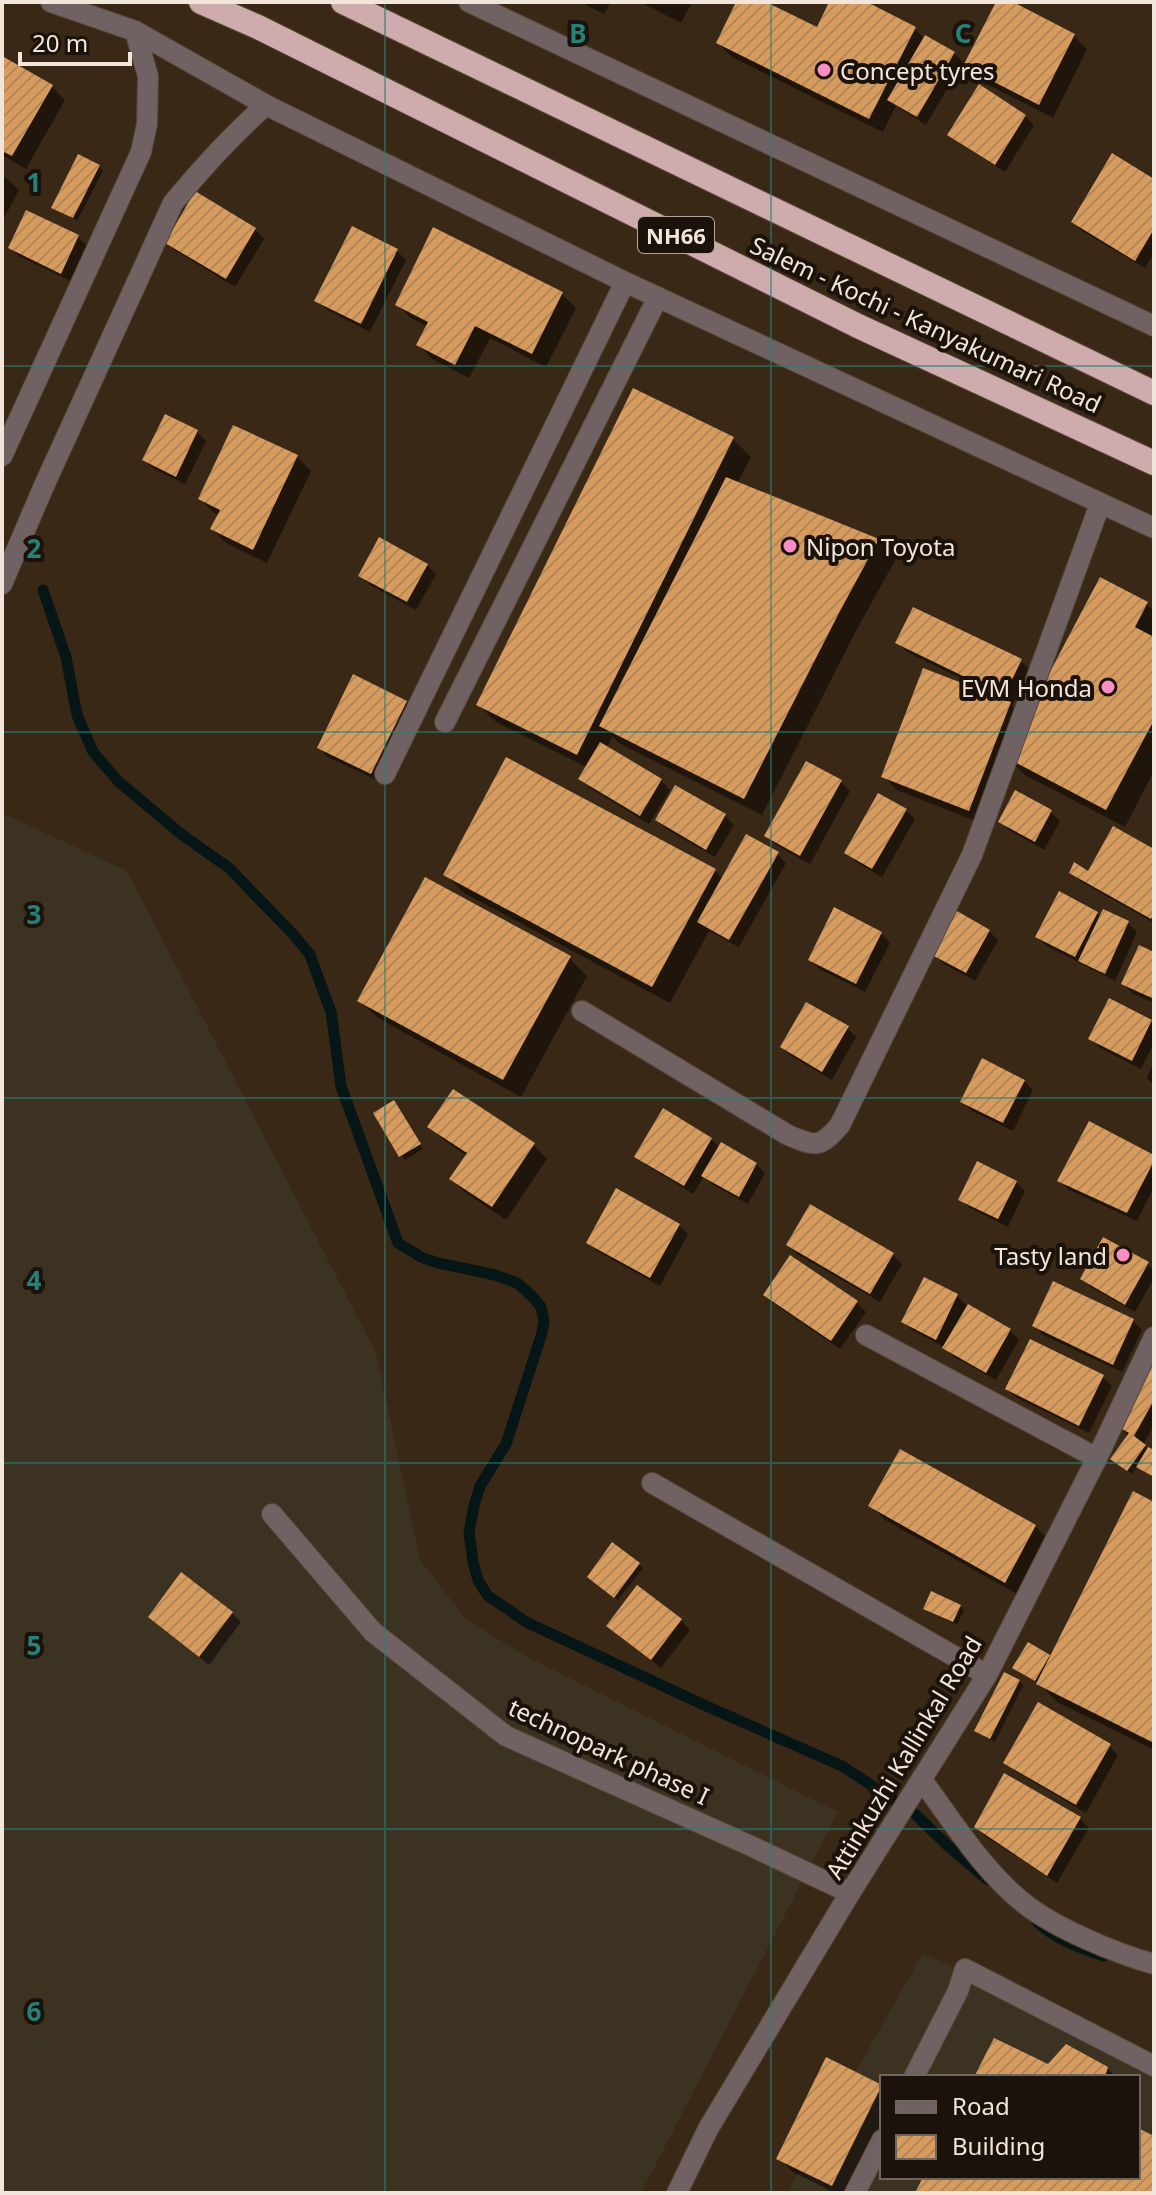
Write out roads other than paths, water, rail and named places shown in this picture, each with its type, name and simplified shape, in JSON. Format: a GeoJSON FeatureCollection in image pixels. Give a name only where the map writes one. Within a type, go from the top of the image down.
{"type":"FeatureCollection","features":[{"type":"Feature","properties":{"kind":"highway","name":"Salem - Kochi - Kanyakumari Road"},"geometry":{"type":"LineString","coordinates":[[201,2],[258,27],[858,326],[1154,463]]}},
{"type":"Feature","properties":{"kind":"highway","name":"Salem - Kochi - Kanyakumari Road"},"geometry":{"type":"LineString","coordinates":[[343,2],[1154,393]]}},
{"type":"Feature","properties":{"kind":"street"},"geometry":{"type":"LineString","coordinates":[[51,2],[135,31],[266,105],[625,282],[1154,528]]}},
{"type":"Feature","properties":{"kind":"street"},"geometry":{"type":"LineString","coordinates":[[469,2],[1154,326]]}},
{"type":"Feature","properties":{"kind":"street"},"geometry":{"type":"LineString","coordinates":[[2,456],[141,152],[147,124],[148,76],[135,31]]}},
{"type":"Feature","properties":{"kind":"street"},"geometry":{"type":"LineString","coordinates":[[2,584],[173,203],[203,166],[266,105]]}},
{"type":"Feature","properties":{"kind":"street"},"geometry":{"type":"LineString","coordinates":[[385,774],[625,282]]}},
{"type":"Feature","properties":{"kind":"street"},"geometry":{"type":"LineString","coordinates":[[445,722],[658,297]]}},
{"type":"Feature","properties":{"kind":"street"},"geometry":{"type":"LineString","coordinates":[[582,1011],[788,1135],[809,1144],[826,1141],[840,1125],[972,855],[1100,504]]}},
{"type":"Feature","properties":{"kind":"street"},"geometry":{"type":"LineString","coordinates":[[866,1335],[1097,1458]]}},
{"type":"Feature","properties":{"kind":"street","name":"Attinkuzhi Kallinkal Road"},"geometry":{"type":"LineString","coordinates":[[677,2193],[708,2129],[850,1893],[987,1675],[1097,1458],[1154,1337]]}},
{"type":"Feature","properties":{"kind":"street"},"geometry":{"type":"LineString","coordinates":[[652,1483],[987,1675]]}},
{"type":"Feature","properties":{"kind":"street","name":"technopark phase I"},"geometry":{"type":"LineString","coordinates":[[272,1514],[373,1632],[506,1736],[850,1893]]}},
{"type":"Feature","properties":{"kind":"street"},"geometry":{"type":"LineString","coordinates":[[922,1780],[998,1878],[1024,1904],[1055,1924],[1154,1964]]}},
{"type":"Feature","properties":{"kind":"street"},"geometry":{"type":"LineString","coordinates":[[915,2075],[958,1991],[965,1969],[1154,2066]]}},
{"type":"Feature","properties":{"kind":"street"},"geometry":{"type":"LineString","coordinates":[[855,2193],[880,2144]]}},
{"type":"Feature","properties":{"kind":"waterway"},"geometry":{"type":"LineString","coordinates":[[43,590],[66,657],[77,715],[93,752],[119,782],[181,834],[229,868],[310,955],[331,1012],[341,1086],[398,1243],[423,1258],[517,1283],[541,1307],[544,1321],[542,1333],[506,1444],[480,1486],[469,1532],[478,1580],[487,1595],[526,1622],[842,1766],[915,1814],[988,1880]]}},
{"type":"Feature","properties":{"kind":"waterway"},"geometry":{"type":"LineString","coordinates":[[1038,1923],[1069,1943],[1104,1956]]}},
{"type":"Feature","properties":{"kind":"place","name":"Concept tyres"},"geometry":{"type":"Point","coordinates":[824,70]}},
{"type":"Feature","properties":{"kind":"place","name":"Nipon Toyota"},"geometry":{"type":"Point","coordinates":[790,546]}},
{"type":"Feature","properties":{"kind":"place","name":"EVM Honda"},"geometry":{"type":"Point","coordinates":[1108,687]}},
{"type":"Feature","properties":{"kind":"place","name":"Tasty land"},"geometry":{"type":"Point","coordinates":[1123,1255]}}]}
